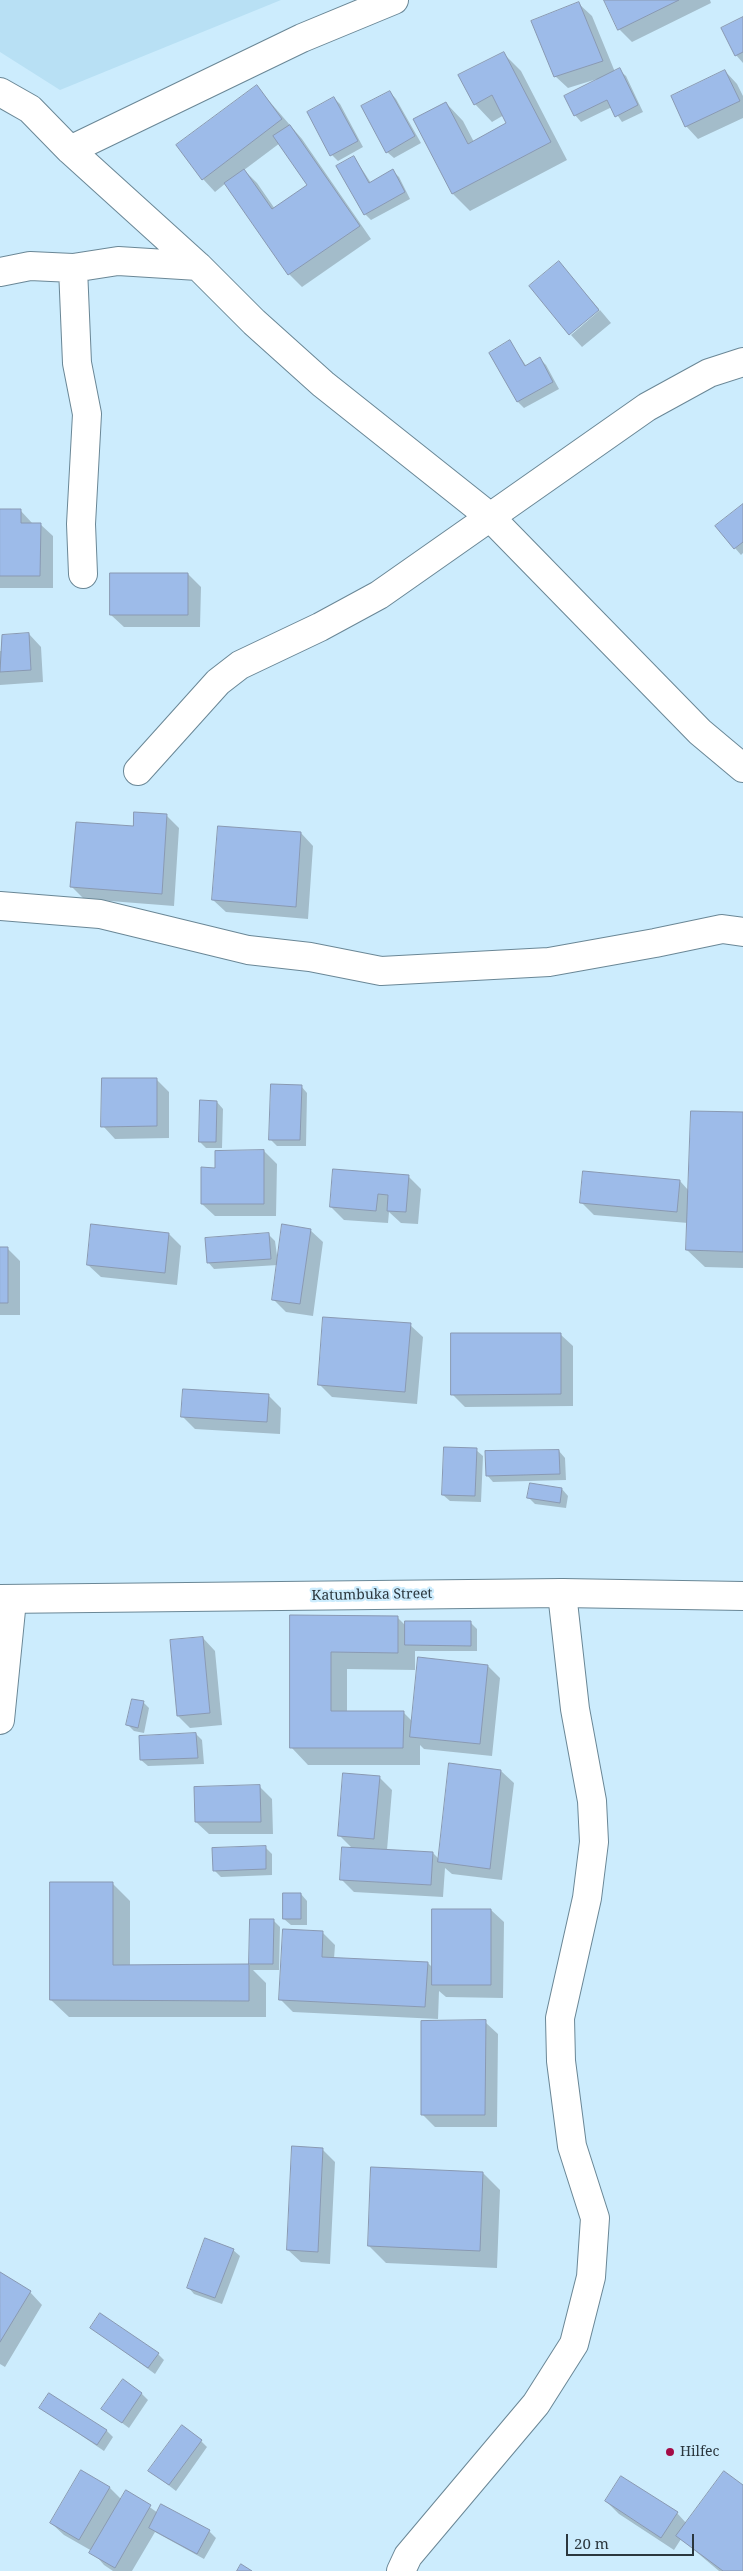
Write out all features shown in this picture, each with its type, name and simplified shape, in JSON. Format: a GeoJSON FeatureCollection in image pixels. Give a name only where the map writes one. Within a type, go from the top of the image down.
{"type":"FeatureCollection","features":[{"type":"Feature","properties":{"kind":"street"},"geometry":{"type":"LineString","coordinates":[[70,150],[302,38],[394,0]]}},
{"type":"Feature","properties":{"kind":"street"},"geometry":{"type":"LineString","coordinates":[[0,92],[30,109],[70,150],[198,266],[254,322],[323,384],[489,516],[700,732],[743,768]]}},
{"type":"Feature","properties":{"kind":"street"},"geometry":{"type":"LineString","coordinates":[[0,272],[30,266],[73,268],[118,261],[198,266]]}},
{"type":"Feature","properties":{"kind":"street"},"geometry":{"type":"LineString","coordinates":[[73,268],[77,363],[87,414],[81,524],[83,574]]}},
{"type":"Feature","properties":{"kind":"street"},"geometry":{"type":"LineString","coordinates":[[138,771],[218,682],[240,665],[320,627],[379,595],[489,516],[648,407],[709,372],[743,362]]}},
{"type":"Feature","properties":{"kind":"street"},"geometry":{"type":"LineString","coordinates":[[0,906],[100,914],[248,950],[310,957],[381,971],[549,962],[722,929],[743,932]]}},
{"type":"Feature","properties":{"kind":"street"},"geometry":{"type":"LineString","coordinates":[[400,2571],[408,2556],[536,2404],[574,2344],[591,2277],[595,2218],[572,2146],[562,2061],[560,2018],[587,1898],[594,1842],[592,1801],[575,1710],[562,1593]]}},
{"type":"Feature","properties":{"kind":"street","name":"Katumbuka Street"},"geometry":{"type":"LineString","coordinates":[[6,1600],[562,1593],[743,1596]]}},
{"type":"Feature","properties":{"kind":"street"},"geometry":{"type":"LineString","coordinates":[[0,1720],[6,1600]]}},
{"type":"Feature","properties":{"kind":"shaded area"},"geometry":{"type":"Polygon","coordinates":[[[0,0],[281,0],[60,90],[0,52],[0,0]]]}},
{"type":"Feature","properties":{"kind":"building"},"geometry":{"type":"Polygon","coordinates":[[[604,0],[679,0],[618,30],[604,0]]]}},
{"type":"Feature","properties":{"kind":"building"},"geometry":{"type":"Polygon","coordinates":[[[579,2],[603,61],[554,77],[531,21],[579,2]]]}},
{"type":"Feature","properties":{"kind":"building"},"geometry":{"type":"Polygon","coordinates":[[[743,17],[743,52],[735,56],[721,28],[743,17]]]}},
{"type":"Feature","properties":{"kind":"building"},"geometry":{"type":"Polygon","coordinates":[[[504,52],[551,142],[452,194],[413,119],[446,102],[468,144],[506,123],[492,95],[474,105],[458,75],[504,52]]]}},
{"type":"Feature","properties":{"kind":"building"},"geometry":{"type":"Polygon","coordinates":[[[620,68],[638,105],[615,117],[607,100],[574,116],[564,96],[620,68]]]}},
{"type":"Feature","properties":{"kind":"building"},"geometry":{"type":"Polygon","coordinates":[[[725,70],[740,101],[685,127],[671,96],[725,70]]]}},
{"type":"Feature","properties":{"kind":"building"},"geometry":{"type":"Polygon","coordinates":[[[257,85],[282,119],[202,180],[176,145],[257,85]]]}},
{"type":"Feature","properties":{"kind":"building"},"geometry":{"type":"Polygon","coordinates":[[[390,91],[415,136],[386,153],[361,106],[390,91]]]}},
{"type":"Feature","properties":{"kind":"building"},"geometry":{"type":"Polygon","coordinates":[[[334,97],[358,141],[330,156],[307,112],[334,97]]]}},
{"type":"Feature","properties":{"kind":"building"},"geometry":{"type":"Polygon","coordinates":[[[290,125],[360,226],[288,275],[224,183],[244,169],[272,209],[307,185],[273,136],[290,125]]]}},
{"type":"Feature","properties":{"kind":"building"},"geometry":{"type":"Polygon","coordinates":[[[354,156],[369,183],[393,169],[405,192],[364,215],[336,166],[354,156]]]}},
{"type":"Feature","properties":{"kind":"building"},"geometry":{"type":"Polygon","coordinates":[[[559,261],[599,310],[569,335],[529,286],[559,261]]]}},
{"type":"Feature","properties":{"kind":"building"},"geometry":{"type":"Polygon","coordinates":[[[510,340],[525,366],[540,357],[553,382],[517,402],[489,353],[510,340]]]}},
{"type":"Feature","properties":{"kind":"building"},"geometry":{"type":"Polygon","coordinates":[[[743,504],[743,542],[734,549],[715,526],[743,504]]]}},
{"type":"Feature","properties":{"kind":"building"},"geometry":{"type":"Polygon","coordinates":[[[0,509],[21,509],[21,523],[41,523],[40,576],[0,576],[0,509]]]}},
{"type":"Feature","properties":{"kind":"building"},"geometry":{"type":"Polygon","coordinates":[[[110,573],[188,573],[188,615],[110,615],[110,573]]]}},
{"type":"Feature","properties":{"kind":"building"},"geometry":{"type":"Polygon","coordinates":[[[29,633],[31,670],[0,672],[2,635],[29,633]]]}},
{"type":"Feature","properties":{"kind":"building"},"geometry":{"type":"Polygon","coordinates":[[[134,812],[167,814],[162,894],[70,887],[76,822],[133,826],[134,812]]]}},
{"type":"Feature","properties":{"kind":"building"},"geometry":{"type":"Polygon","coordinates":[[[218,826],[301,832],[296,907],[212,900],[218,826]]]}},
{"type":"Feature","properties":{"kind":"building"},"geometry":{"type":"Polygon","coordinates":[[[102,1078],[157,1078],[157,1126],[101,1127],[102,1078]]]}},
{"type":"Feature","properties":{"kind":"building"},"geometry":{"type":"Polygon","coordinates":[[[271,1084],[302,1085],[300,1140],[269,1140],[271,1084]]]}},
{"type":"Feature","properties":{"kind":"building"},"geometry":{"type":"Polygon","coordinates":[[[200,1100],[217,1101],[216,1142],[199,1142],[200,1100]]]}},
{"type":"Feature","properties":{"kind":"building"},"geometry":{"type":"Polygon","coordinates":[[[691,1111],[743,1112],[743,1252],[686,1250],[691,1111]]]}},
{"type":"Feature","properties":{"kind":"building"},"geometry":{"type":"Polygon","coordinates":[[[264,1150],[264,1204],[201,1204],[201,1167],[215,1168],[215,1151],[264,1150]]]}},
{"type":"Feature","properties":{"kind":"building"},"geometry":{"type":"Polygon","coordinates":[[[333,1169],[409,1175],[406,1212],[387,1211],[388,1195],[378,1194],[376,1211],[330,1207],[333,1169]]]}},
{"type":"Feature","properties":{"kind":"building"},"geometry":{"type":"Polygon","coordinates":[[[583,1171],[680,1180],[677,1212],[580,1203],[583,1171]]]}},
{"type":"Feature","properties":{"kind":"building"},"geometry":{"type":"Polygon","coordinates":[[[91,1224],[169,1233],[165,1273],[87,1265],[91,1224]]]}},
{"type":"Feature","properties":{"kind":"building"},"geometry":{"type":"Polygon","coordinates":[[[282,1224],[311,1229],[300,1304],[272,1300],[282,1224]]]}},
{"type":"Feature","properties":{"kind":"building"},"geometry":{"type":"Polygon","coordinates":[[[269,1233],[271,1259],[207,1263],[205,1238],[269,1233]]]}},
{"type":"Feature","properties":{"kind":"building"},"geometry":{"type":"Polygon","coordinates":[[[0,1247],[8,1247],[8,1303],[0,1303],[0,1247]]]}},
{"type":"Feature","properties":{"kind":"building"},"geometry":{"type":"Polygon","coordinates":[[[323,1317],[411,1323],[405,1392],[318,1385],[323,1317]]]}},
{"type":"Feature","properties":{"kind":"building"},"geometry":{"type":"Polygon","coordinates":[[[451,1333],[561,1333],[561,1394],[451,1395],[451,1333]]]}},
{"type":"Feature","properties":{"kind":"building"},"geometry":{"type":"Polygon","coordinates":[[[183,1389],[269,1394],[267,1422],[181,1417],[183,1389]]]}},
{"type":"Feature","properties":{"kind":"building"},"geometry":{"type":"Polygon","coordinates":[[[444,1447],[477,1448],[475,1496],[442,1495],[444,1447]]]}},
{"type":"Feature","properties":{"kind":"building"},"geometry":{"type":"Polygon","coordinates":[[[559,1450],[560,1474],[486,1476],[485,1451],[559,1450]]]}},
{"type":"Feature","properties":{"kind":"building"},"geometry":{"type":"Polygon","coordinates":[[[530,1483],[562,1488],[560,1503],[527,1498],[530,1483]]]}},
{"type":"Feature","properties":{"kind":"building"},"geometry":{"type":"Polygon","coordinates":[[[290,1615],[398,1616],[398,1653],[331,1652],[331,1711],[404,1711],[403,1748],[290,1748],[290,1615]]]}},
{"type":"Feature","properties":{"kind":"building"},"geometry":{"type":"Polygon","coordinates":[[[405,1621],[471,1621],[471,1646],[405,1645],[405,1621]]]}},
{"type":"Feature","properties":{"kind":"building"},"geometry":{"type":"Polygon","coordinates":[[[203,1637],[210,1713],[177,1716],[170,1640],[203,1637]]]}},
{"type":"Feature","properties":{"kind":"building"},"geometry":{"type":"Polygon","coordinates":[[[418,1657],[488,1665],[480,1744],[410,1737],[418,1657]]]}},
{"type":"Feature","properties":{"kind":"building"},"geometry":{"type":"Polygon","coordinates":[[[132,1699],[144,1701],[138,1728],[126,1725],[132,1699]]]}},
{"type":"Feature","properties":{"kind":"building"},"geometry":{"type":"Polygon","coordinates":[[[196,1733],[198,1758],[140,1760],[139,1736],[196,1733]]]}},
{"type":"Feature","properties":{"kind":"building"},"geometry":{"type":"Polygon","coordinates":[[[449,1763],[501,1770],[490,1869],[438,1862],[449,1763]]]}},
{"type":"Feature","properties":{"kind":"building"},"geometry":{"type":"Polygon","coordinates":[[[343,1773],[380,1776],[374,1839],[338,1836],[343,1773]]]}},
{"type":"Feature","properties":{"kind":"building"},"geometry":{"type":"Polygon","coordinates":[[[260,1785],[261,1822],[195,1822],[194,1787],[260,1785]]]}},
{"type":"Feature","properties":{"kind":"building"},"geometry":{"type":"Polygon","coordinates":[[[266,1846],[266,1869],[213,1871],[212,1848],[266,1846]]]}},
{"type":"Feature","properties":{"kind":"building"},"geometry":{"type":"Polygon","coordinates":[[[342,1847],[433,1852],[431,1885],[340,1880],[342,1847]]]}},
{"type":"Feature","properties":{"kind":"building"},"geometry":{"type":"Polygon","coordinates":[[[50,1882],[113,1882],[113,1965],[249,1964],[249,2001],[50,2000],[50,1882]]]}},
{"type":"Feature","properties":{"kind":"building"},"geometry":{"type":"Polygon","coordinates":[[[283,1893],[301,1893],[301,1919],[283,1919],[283,1893]]]}},
{"type":"Feature","properties":{"kind":"building"},"geometry":{"type":"Polygon","coordinates":[[[432,1909],[491,1909],[491,1985],[432,1985],[432,1909]]]}},
{"type":"Feature","properties":{"kind":"building"},"geometry":{"type":"Polygon","coordinates":[[[250,1919],[274,1919],[273,1964],[249,1964],[250,1919]]]}},
{"type":"Feature","properties":{"kind":"building"},"geometry":{"type":"Polygon","coordinates":[[[283,1929],[323,1931],[322,1957],[428,1962],[425,2007],[279,2000],[283,1929]]]}},
{"type":"Feature","properties":{"kind":"building"},"geometry":{"type":"Polygon","coordinates":[[[486,2020],[485,2115],[421,2115],[421,2021],[486,2020]]]}},
{"type":"Feature","properties":{"kind":"building"},"geometry":{"type":"Polygon","coordinates":[[[292,2146],[323,2148],[318,2252],[287,2250],[292,2146]]]}},
{"type":"Feature","properties":{"kind":"building"},"geometry":{"type":"Polygon","coordinates":[[[371,2167],[483,2172],[480,2251],[368,2246],[371,2167]]]}},
{"type":"Feature","properties":{"kind":"building"},"geometry":{"type":"Polygon","coordinates":[[[205,2238],[234,2249],[215,2298],[187,2288],[205,2238]]]}},
{"type":"Feature","properties":{"kind":"building"},"geometry":{"type":"Polygon","coordinates":[[[0,2272],[31,2291],[0,2342],[0,2272]]]}},
{"type":"Feature","properties":{"kind":"building"},"geometry":{"type":"Polygon","coordinates":[[[100,2313],[159,2353],[148,2368],[90,2328],[100,2313]]]}},
{"type":"Feature","properties":{"kind":"building"},"geometry":{"type":"Polygon","coordinates":[[[123,2379],[142,2393],[122,2423],[101,2409],[123,2379]]]}},
{"type":"Feature","properties":{"kind":"building"},"geometry":{"type":"Polygon","coordinates":[[[49,2393],[107,2430],[97,2445],[39,2408],[49,2393]]]}},
{"type":"Feature","properties":{"kind":"building"},"geometry":{"type":"Polygon","coordinates":[[[182,2425],[202,2440],[169,2485],[148,2471],[182,2425]]]}},
{"type":"Feature","properties":{"kind":"building"},"geometry":{"type":"Polygon","coordinates":[[[81,2470],[110,2487],[79,2540],[50,2523],[81,2470]]]}},
{"type":"Feature","properties":{"kind":"building"},"geometry":{"type":"Polygon","coordinates":[[[724,2471],[743,2485],[743,2571],[723,2571],[676,2536],[724,2471]]]}},
{"type":"Feature","properties":{"kind":"building"},"geometry":{"type":"Polygon","coordinates":[[[621,2476],[678,2512],[661,2538],[605,2501],[621,2476]]]}},
{"type":"Feature","properties":{"kind":"building"},"geometry":{"type":"Polygon","coordinates":[[[126,2490],[151,2505],[115,2568],[89,2553],[126,2490]]]}},
{"type":"Feature","properties":{"kind":"building"},"geometry":{"type":"Polygon","coordinates":[[[161,2504],[210,2530],[197,2554],[149,2528],[161,2504]]]}},
{"type":"Feature","properties":{"kind":"building"},"geometry":{"type":"Polygon","coordinates":[[[241,2564],[252,2571],[237,2571],[241,2564]]]}},
{"type":"Feature","properties":{"kind":"place","name":"Hilfec"},"geometry":{"type":"Point","coordinates":[670,2452]}}]}
